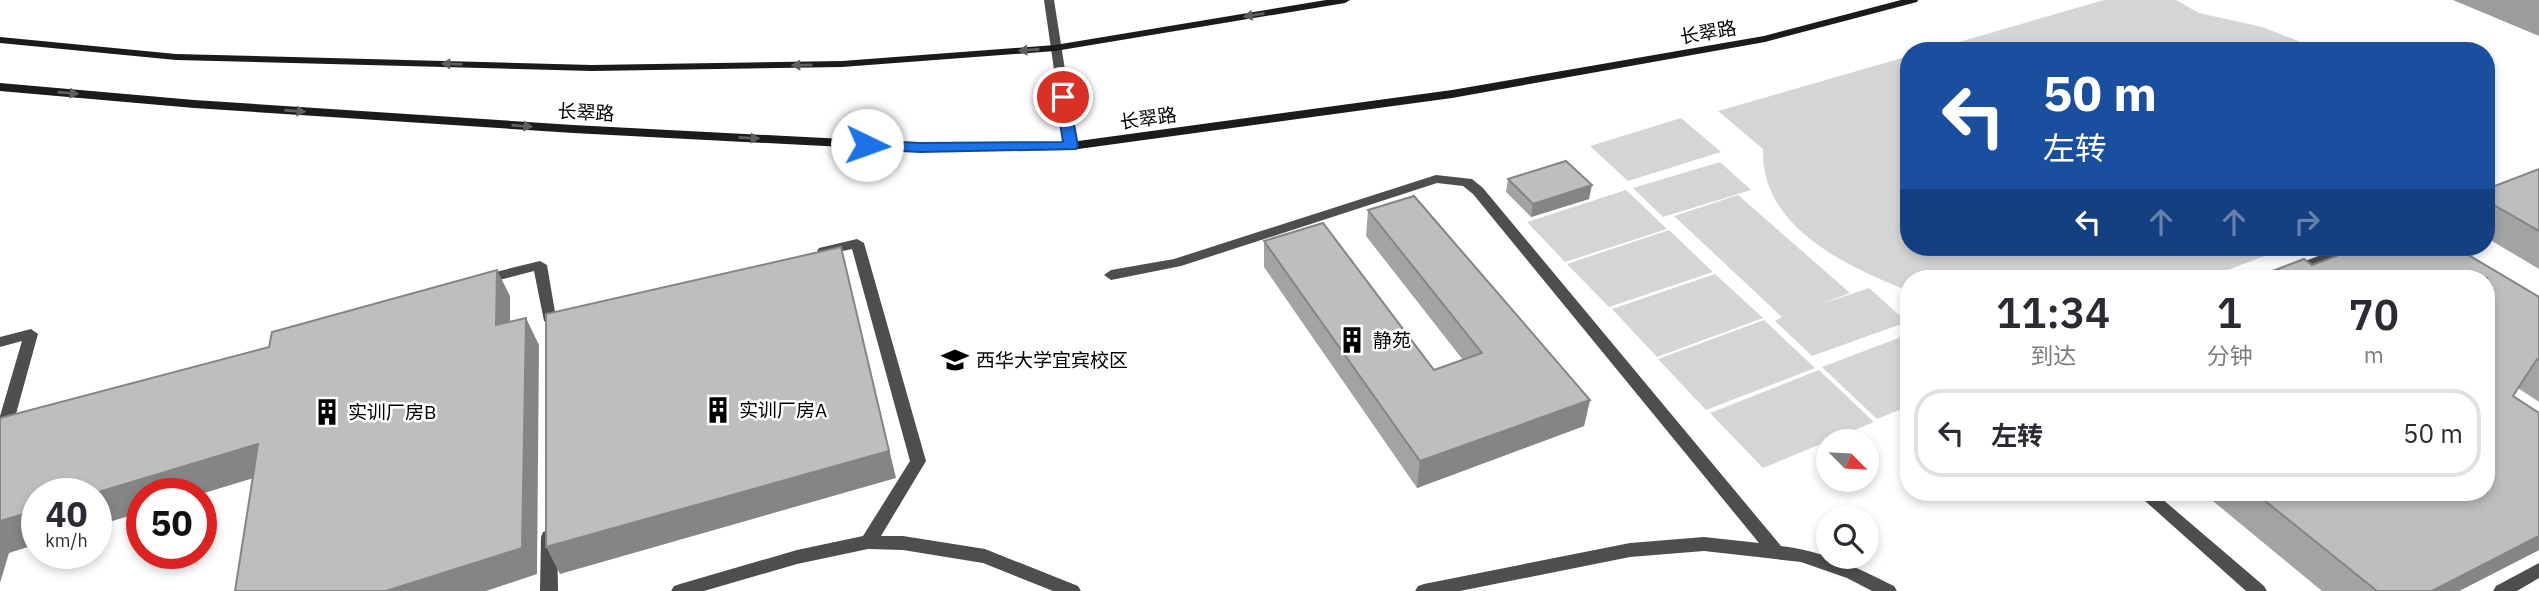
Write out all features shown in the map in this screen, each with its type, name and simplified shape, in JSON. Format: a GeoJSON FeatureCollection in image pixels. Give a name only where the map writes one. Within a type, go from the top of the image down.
{"type":"FeatureCollection","features":[{"type":"Feature","properties":{"kind":"main road"},"geometry":{"type":"LineString","coordinates":[[0,40],[176,57],[592,68],[842,64],[1055,47],[1345,0]]}},
{"type":"Feature","properties":{"kind":"main road","name":"长翠路"},"geometry":{"type":"LineString","coordinates":[[0,87],[208,105],[600,131],[920,147],[1071,146],[1452,94],[1765,39],[1913,0]]}},
{"type":"Feature","properties":{"kind":"street"},"geometry":{"type":"LineString","coordinates":[[1049,0],[1071,146]]}},
{"type":"Feature","properties":{"kind":"street"},"geometry":{"type":"LineString","coordinates":[[1111,275],[1176,263],[1436,179],[1467,182],[1478,191],[1776,552]]}},
{"type":"Feature","properties":{"kind":"street"},"geometry":{"type":"LineString","coordinates":[[803,256],[857,243],[918,461],[868,542]]}},
{"type":"Feature","properties":{"kind":"street"},"geometry":{"type":"LineString","coordinates":[[2294,270],[2330,256]]}},
{"type":"Feature","properties":{"kind":"street"},"geometry":{"type":"LineString","coordinates":[[473,282],[540,265],[549,325],[575,312]]}},
{"type":"Feature","properties":{"kind":"street"},"geometry":{"type":"LineString","coordinates":[[0,342],[32,334],[3,432],[16,429]]}},
{"type":"Feature","properties":{"kind":"street"},"geometry":{"type":"LineString","coordinates":[[2153,501],[2258,591]]}},
{"type":"Feature","properties":{"kind":"street"},"geometry":{"type":"LineString","coordinates":[[549,523],[549,591]]}},
{"type":"Feature","properties":{"kind":"street"},"geometry":{"type":"LineString","coordinates":[[680,591],[797,557],[868,542],[903,543],[985,556],[1049,586],[1072,591]]}},
{"type":"Feature","properties":{"kind":"street"},"geometry":{"type":"LineString","coordinates":[[1424,591],[1630,550],[1704,544],[1802,555],[1853,573],[1888,591]]}},
{"type":"Feature","properties":{"kind":"street"},"geometry":{"type":"LineString","coordinates":[[2502,591],[2539,570]]}},
{"type":"Feature","properties":{"kind":"shaded area"},"geometry":{"type":"Polygon","coordinates":[[[2104,0],[2176,0],[2199,13],[2262,27],[2301,42],[1959,42],[2104,0]]]}},
{"type":"Feature","properties":{"kind":"shaded area"},"geometry":{"type":"Polygon","coordinates":[[[2453,0],[2539,0],[2539,36],[2453,0]]]}},
{"type":"Feature","properties":{"kind":"shaded area"},"geometry":{"type":"Polygon","coordinates":[[[1900,59],[1900,256],[2264,256],[2228,270],[1900,270],[1900,287],[1835,256],[1792,222],[1776,201],[1766,177],[1763,149],[1718,111],[1900,59]]]}},
{"type":"Feature","properties":{"kind":"shaded area"},"geometry":{"type":"Polygon","coordinates":[[[1681,118],[1721,152],[1628,181],[1590,146],[1681,118]]]}},
{"type":"Feature","properties":{"kind":"shaded area"},"geometry":{"type":"Polygon","coordinates":[[[1720,162],[1751,190],[1663,217],[1633,188],[1720,162]]]}},
{"type":"Feature","properties":{"kind":"shaded area"},"geometry":{"type":"Polygon","coordinates":[[[1626,190],[1667,229],[1565,262],[1527,222],[1626,190]]]}},
{"type":"Feature","properties":{"kind":"shaded area"},"geometry":{"type":"Polygon","coordinates":[[[1738,195],[1850,293],[1819,305],[1869,288],[1900,316],[1900,325],[1812,356],[1775,321],[1782,317],[1674,216],[1738,195]]]}},
{"type":"Feature","properties":{"kind":"shaded area"},"geometry":{"type":"Polygon","coordinates":[[[1669,230],[1713,272],[1609,307],[1567,264],[1669,230]]]}},
{"type":"Feature","properties":{"kind":"shaded area"},"geometry":{"type":"Polygon","coordinates":[[[1715,274],[1763,318],[1657,357],[1612,309],[1715,274]]]}},
{"type":"Feature","properties":{"kind":"shaded area"},"geometry":{"type":"Polygon","coordinates":[[[1764,320],[1815,368],[1706,410],[1658,359],[1764,320]]]}},
{"type":"Feature","properties":{"kind":"shaded area"},"geometry":{"type":"Polygon","coordinates":[[[1900,337],[1900,410],[1877,419],[1822,367],[1900,337]]]}},
{"type":"Feature","properties":{"kind":"shaded area"},"geometry":{"type":"Polygon","coordinates":[[[1819,370],[1874,422],[1857,429],[1816,429],[1816,446],[1763,468],[1710,413],[1819,370]]]}},
{"type":"Feature","properties":{"kind":"building"},"geometry":{"type":"Polygon","coordinates":[[[1566,161],[1592,185],[1533,204],[1508,179],[1566,161]]]}},
{"type":"Feature","properties":{"kind":"building"},"geometry":{"type":"Polygon","coordinates":[[[2539,169],[2539,231],[2495,206],[2495,186],[2539,169]]]}},
{"type":"Feature","properties":{"kind":"building","name":"静苑"},"geometry":{"type":"Polygon","coordinates":[[[1414,196],[1590,400],[1420,461],[1264,241],[1323,223],[1434,370],[1482,353],[1368,210],[1414,196]]]}},
{"type":"Feature","properties":{"kind":"building","name":"实训厂房A"},"geometry":{"type":"Polygon","coordinates":[[[841,247],[889,451],[546,547],[546,314],[841,247]]]}},
{"type":"Feature","properties":{"kind":"building"},"geometry":{"type":"Polygon","coordinates":[[[2336,256],[2470,256],[2494,270],[2275,270],[2304,259],[2312,265],[2336,256]]]}},
{"type":"Feature","properties":{"kind":"building","name":"实训厂房B"},"geometry":{"type":"Polygon","coordinates":[[[497,270],[496,325],[526,318],[522,548],[386,591],[235,591],[258,444],[145,478],[126,478],[126,484],[112,488],[112,478],[21,478],[21,515],[0,521],[0,418],[269,347],[272,332],[497,270]]]}},
{"type":"Feature","properties":{"kind":"building"},"geometry":{"type":"Polygon","coordinates":[[[2495,271],[2539,297],[2539,360],[2537,359],[2513,396],[2539,413],[2539,536],[2432,591],[2377,591],[2265,501],[2495,501],[2495,271]]]}},
{"type":"Feature","properties":{"kind":"place","name":"静苑"},"geometry":{"type":"Point","coordinates":[1352,340]}},
{"type":"Feature","properties":{"kind":"place","name":"西华大学宜宾校区"},"geometry":{"type":"Point","coordinates":[955,360]}},
{"type":"Feature","properties":{"kind":"place","name":"实训厂房A"},"geometry":{"type":"Point","coordinates":[718,410]}},
{"type":"Feature","properties":{"kind":"place","name":"实训厂房B"},"geometry":{"type":"Point","coordinates":[327,412]}},
{"type":"Feature","properties":{"kind":"route"},"geometry":{"type":"LineString","coordinates":[[867,145],[1071,146],[1063,97]]}}]}
